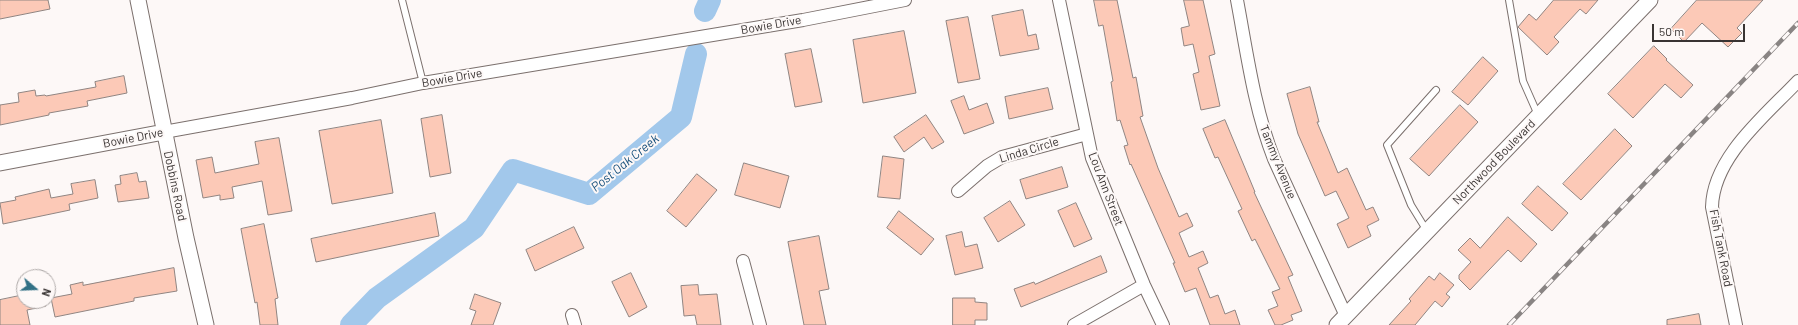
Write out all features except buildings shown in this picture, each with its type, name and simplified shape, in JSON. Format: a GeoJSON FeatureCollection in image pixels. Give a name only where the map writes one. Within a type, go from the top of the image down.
{"type":"FeatureCollection","features":[{"type":"Feature","properties":{"kind":"street","name":"Dobbins Road"},"geometry":{"type":"LineString","coordinates":[[138,0],[164,132],[206,325]]}},
{"type":"Feature","properties":{"kind":"street","name":"Bowie Drive"},"geometry":{"type":"LineString","coordinates":[[0,163],[352,98],[423,83],[803,20],[905,0]]}},
{"type":"Feature","properties":{"kind":"street","name":"Lou Ann Street"},"geometry":{"type":"LineString","coordinates":[[1059,0],[1092,158],[1144,285],[1163,325]]}},
{"type":"Feature","properties":{"kind":"street","name":"Tammy Avenue"},"geometry":{"type":"LineString","coordinates":[[1237,0],[1257,102],[1266,137],[1342,320]]}},
{"type":"Feature","properties":{"kind":"street","name":"Northwood Boulevard"},"geometry":{"type":"LineString","coordinates":[[1342,320],[1650,0]]}},
{"type":"Feature","properties":{"kind":"street","name":"Fish Tank Road"},"geometry":{"type":"LineString","coordinates":[[1736,325],[1712,206],[1712,194],[1719,174],[1737,145],[1798,81]]}},
{"type":"Feature","properties":{"kind":"street","name":"Linda Circle"},"geometry":{"type":"LineString","coordinates":[[958,191],[987,166],[1002,157],[1022,150],[1087,134]]}},
{"type":"Feature","properties":{"kind":"street"},"geometry":{"type":"LineString","coordinates":[[743,261],[760,325]]}},
{"type":"Feature","properties":{"kind":"street"},"geometry":{"type":"LineString","coordinates":[[1074,325],[1144,285]]}},
{"type":"Feature","properties":{"kind":"lane"},"geometry":{"type":"LineString","coordinates":[[402,0],[423,83]]}},
{"type":"Feature","properties":{"kind":"lane"},"geometry":{"type":"LineString","coordinates":[[1509,0],[1523,81],[1538,116]]}},
{"type":"Feature","properties":{"kind":"lane"},"geometry":{"type":"LineString","coordinates":[[1427,231],[1411,205],[1387,145],[1436,90]]}},
{"type":"Feature","properties":{"kind":"waterway","name":"Post Oak Creek"},"geometry":{"type":"LineString","coordinates":[[705,11],[710,0]]}},
{"type":"Feature","properties":{"kind":"waterway","name":"Post Oak Creek"},"geometry":{"type":"LineString","coordinates":[[351,325],[377,298],[474,228],[513,170],[589,194],[681,117],[696,54]]}},
{"type":"Feature","properties":{"kind":"railway"},"geometry":{"type":"LineString","coordinates":[[1509,325],[1798,23]]}}]}
